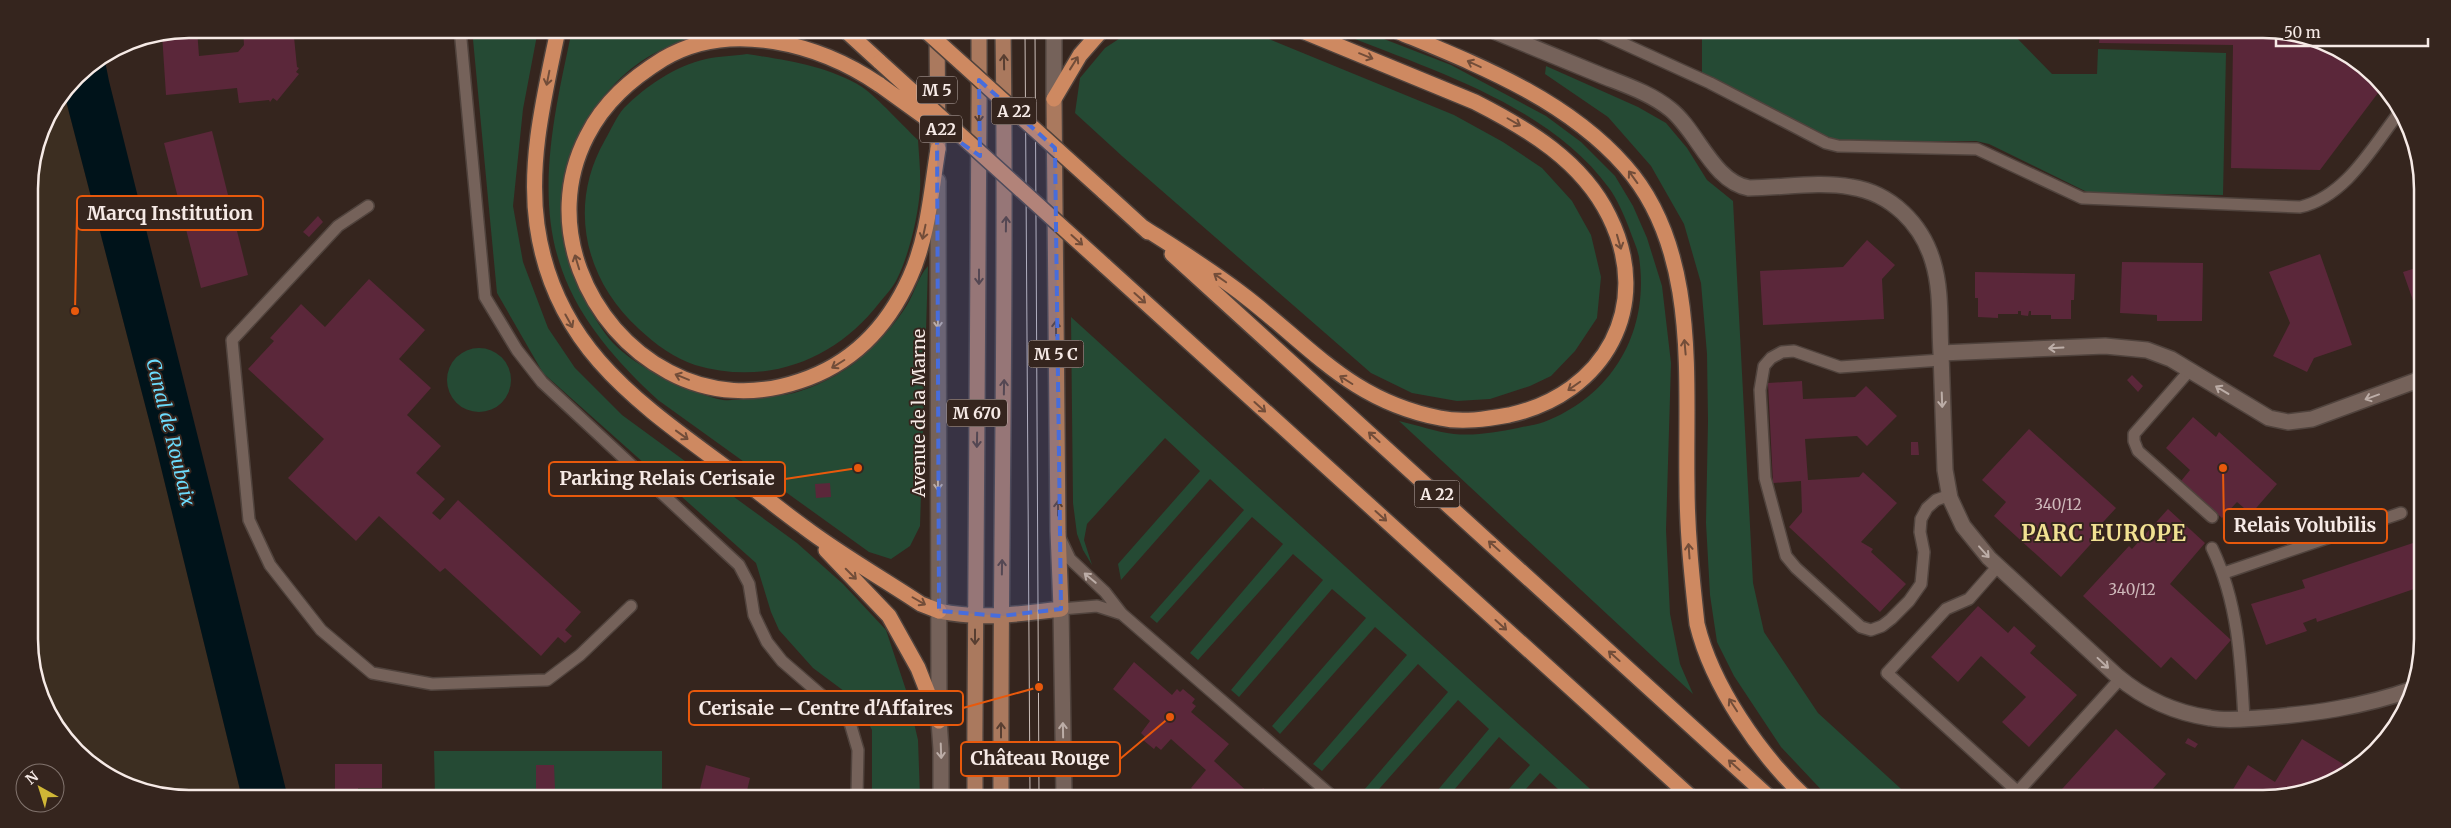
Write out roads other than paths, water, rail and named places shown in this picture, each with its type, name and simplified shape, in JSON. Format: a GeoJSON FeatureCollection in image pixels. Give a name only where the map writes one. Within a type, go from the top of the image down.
{"type":"FeatureCollection","features":[{"type":"Feature","properties":{"kind":"highway"},"geometry":{"type":"LineString","coordinates":[[556,38],[542,114],[535,181],[541,246],[552,286],[559,302],[588,348],[633,396],[804,528],[921,604],[939,611]]}},
{"type":"Feature","properties":{"kind":"highway"},"geometry":{"type":"LineString","coordinates":[[854,38],[1683,790]]}},
{"type":"Feature","properties":{"kind":"highway","name":"A 22"},"geometry":{"type":"LineString","coordinates":[[934,38],[1761,790]]}},
{"type":"Feature","properties":{"kind":"highway"},"geometry":{"type":"LineString","coordinates":[[1054,99],[1080,55],[1095,38]]}},
{"type":"Feature","properties":{"kind":"highway"},"geometry":{"type":"LineString","coordinates":[[1141,226],[1195,260],[1245,296],[1337,374],[1369,393],[1416,412],[1441,418],[1467,420],[1494,418],[1522,412],[1544,404],[1566,392],[1582,380],[1609,349],[1620,324],[1624,307],[1626,278],[1620,242],[1614,226],[1600,201],[1581,176],[1542,140],[1499,114],[1475,102],[1320,38]]}},
{"type":"Feature","properties":{"kind":"highway"},"geometry":{"type":"LineString","coordinates":[[1412,38],[1496,75],[1549,104],[1596,138],[1610,151],[1630,172],[1646,197],[1671,254],[1684,328],[1688,396],[1688,533],[1700,638],[1718,680],[1744,722],[1776,765],[1799,790]]}},
{"type":"Feature","properties":{"kind":"highway","name":"A22"},"geometry":{"type":"LineString","coordinates":[[938,150],[920,249],[911,275],[897,303],[879,328],[860,348],[837,365],[816,376],[767,390],[744,392],[717,389],[678,376],[654,364],[627,344],[610,325],[582,280],[575,258],[570,228],[569,201],[575,169],[586,137],[618,92],[642,72],[668,56],[696,46],[726,40],[752,39],[807,49],[850,66],[880,85],[1002,172]]}},
{"type":"Feature","properties":{"kind":"highway"},"geometry":{"type":"LineString","coordinates":[[804,528],[867,590],[889,616],[918,668],[939,721]]}},
{"type":"Feature","properties":{"kind":"main road","name":"Avenue de la Marne"},"geometry":{"type":"LineString","coordinates":[[936,38],[938,150]]}},
{"type":"Feature","properties":{"kind":"main road","name":"M 670"},"geometry":{"type":"LineString","coordinates":[[975,790],[979,38]]}},
{"type":"Feature","properties":{"kind":"main road","name":"M 670"},"geometry":{"type":"LineString","coordinates":[[1001,790],[1001,616],[1006,216],[1003,38]]}},
{"type":"Feature","properties":{"kind":"main road","name":"M 5 C"},"geometry":{"type":"LineString","coordinates":[[1054,99],[1058,531],[1061,609]]}},
{"type":"Feature","properties":{"kind":"main road"},"geometry":{"type":"LineString","coordinates":[[939,611],[975,616],[1001,616],[1061,609]]}},
{"type":"Feature","properties":{"kind":"street","name":"M 5 C"},"geometry":{"type":"LineString","coordinates":[[1054,38],[1054,99]]}},
{"type":"Feature","properties":{"kind":"street"},"geometry":{"type":"LineString","coordinates":[[1511,38],[1627,86],[1659,102],[1683,121],[1720,171],[1738,185],[1754,188],[1850,186],[1880,195],[1894,204],[1922,237],[1933,263],[1938,288],[1944,464],[1950,495],[1963,526],[1998,566],[2120,679],[2148,698],[2173,708],[2211,719],[2244,720],[2329,711],[2404,691]]}},
{"type":"Feature","properties":{"kind":"street","name":"Avenue de la Marne"},"geometry":{"type":"LineString","coordinates":[[938,150],[939,721],[941,790]]}},
{"type":"Feature","properties":{"kind":"street"},"geometry":{"type":"LineString","coordinates":[[1941,356],[2134,347],[2161,354],[2269,418],[2288,422],[2312,419],[2414,381]]}},
{"type":"Feature","properties":{"kind":"street","name":"M 5 C"},"geometry":{"type":"LineString","coordinates":[[1061,609],[1064,790]]}},
{"type":"Feature","properties":{"kind":"lane"},"geometry":{"type":"LineString","coordinates":[[461,38],[485,297],[517,350],[542,382],[739,565],[748,584],[754,615],[767,642],[782,662],[834,706],[850,723],[858,750],[857,790]]}},
{"type":"Feature","properties":{"kind":"lane"},"geometry":{"type":"LineString","coordinates":[[1611,38],[1710,83],[1826,143],[1838,146],[1977,149],[2082,198],[2300,207],[2309,205],[2325,196],[2346,179],[2396,117]]}},
{"type":"Feature","properties":{"kind":"lane"},"geometry":{"type":"LineString","coordinates":[[368,206],[338,226],[232,340],[249,520],[270,565],[321,630],[372,673],[432,684],[547,680],[580,655],[631,606]]}},
{"type":"Feature","properties":{"kind":"lane"},"geometry":{"type":"LineString","coordinates":[[1941,356],[1840,367],[1794,351],[1782,352],[1771,358],[1764,366],[1760,390],[1765,478],[1786,556],[1796,568],[1861,627],[1870,630],[1882,626],[1891,619],[1909,601],[1921,584],[1924,552],[1920,532],[1921,519],[1927,508],[1936,500],[1950,495]]}},
{"type":"Feature","properties":{"kind":"lane"},"geometry":{"type":"LineString","coordinates":[[2190,370],[2134,434],[2134,441],[2138,451],[2212,517]]}},
{"type":"Feature","properties":{"kind":"lane"},"geometry":{"type":"LineString","coordinates":[[2224,573],[2401,513]]}},
{"type":"Feature","properties":{"kind":"lane"},"geometry":{"type":"LineString","coordinates":[[1058,531],[1070,559],[1105,592],[1122,614],[1325,790]]}},
{"type":"Feature","properties":{"kind":"lane"},"geometry":{"type":"LineString","coordinates":[[2212,548],[2224,573],[2240,643],[2244,720]]}},
{"type":"Feature","properties":{"kind":"lane"},"geometry":{"type":"LineString","coordinates":[[1998,566],[1969,599],[1946,609],[1887,673],[2010,790]]}},
{"type":"Feature","properties":{"kind":"lane"},"geometry":{"type":"LineString","coordinates":[[1061,609],[1097,606],[1122,614]]}},
{"type":"Feature","properties":{"kind":"lane"},"geometry":{"type":"LineString","coordinates":[[2020,790],[2120,679]]}},
{"type":"Feature","properties":{"kind":"water","name":"Canal de Roubaix"},"geometry":{"type":"Polygon","coordinates":[[[105,62],[286,790],[240,790],[155,443],[66,100],[89,75],[105,62]]]}},
{"type":"Feature","properties":{"kind":"tram line"},"geometry":{"type":"LineString","coordinates":[[1025,38],[1030,790]]}},
{"type":"Feature","properties":{"kind":"tram line"},"geometry":{"type":"LineString","coordinates":[[1035,38],[1039,790]]}},
{"type":"Feature","properties":{"kind":"place","name":"Marcq Institution"},"geometry":{"type":"Point","coordinates":[75,311]}},
{"type":"Feature","properties":{"kind":"place","name":"Parking Relais Cerisaie"},"geometry":{"type":"Point","coordinates":[858,468]}},
{"type":"Feature","properties":{"kind":"place","name":"Relais Volubilis"},"geometry":{"type":"Point","coordinates":[2223,468]}},
{"type":"Feature","properties":{"kind":"place","name":"Cerisaie – Centre d'Affaires"},"geometry":{"type":"Point","coordinates":[1039,687]}},
{"type":"Feature","properties":{"kind":"place","name":"Château Rouge"},"geometry":{"type":"Point","coordinates":[1170,717]}},
{"type":"Feature","properties":{"kind":"district","name":"PARC EUROPE"},"geometry":{"type":"Point","coordinates":[2104,533]}}]}
